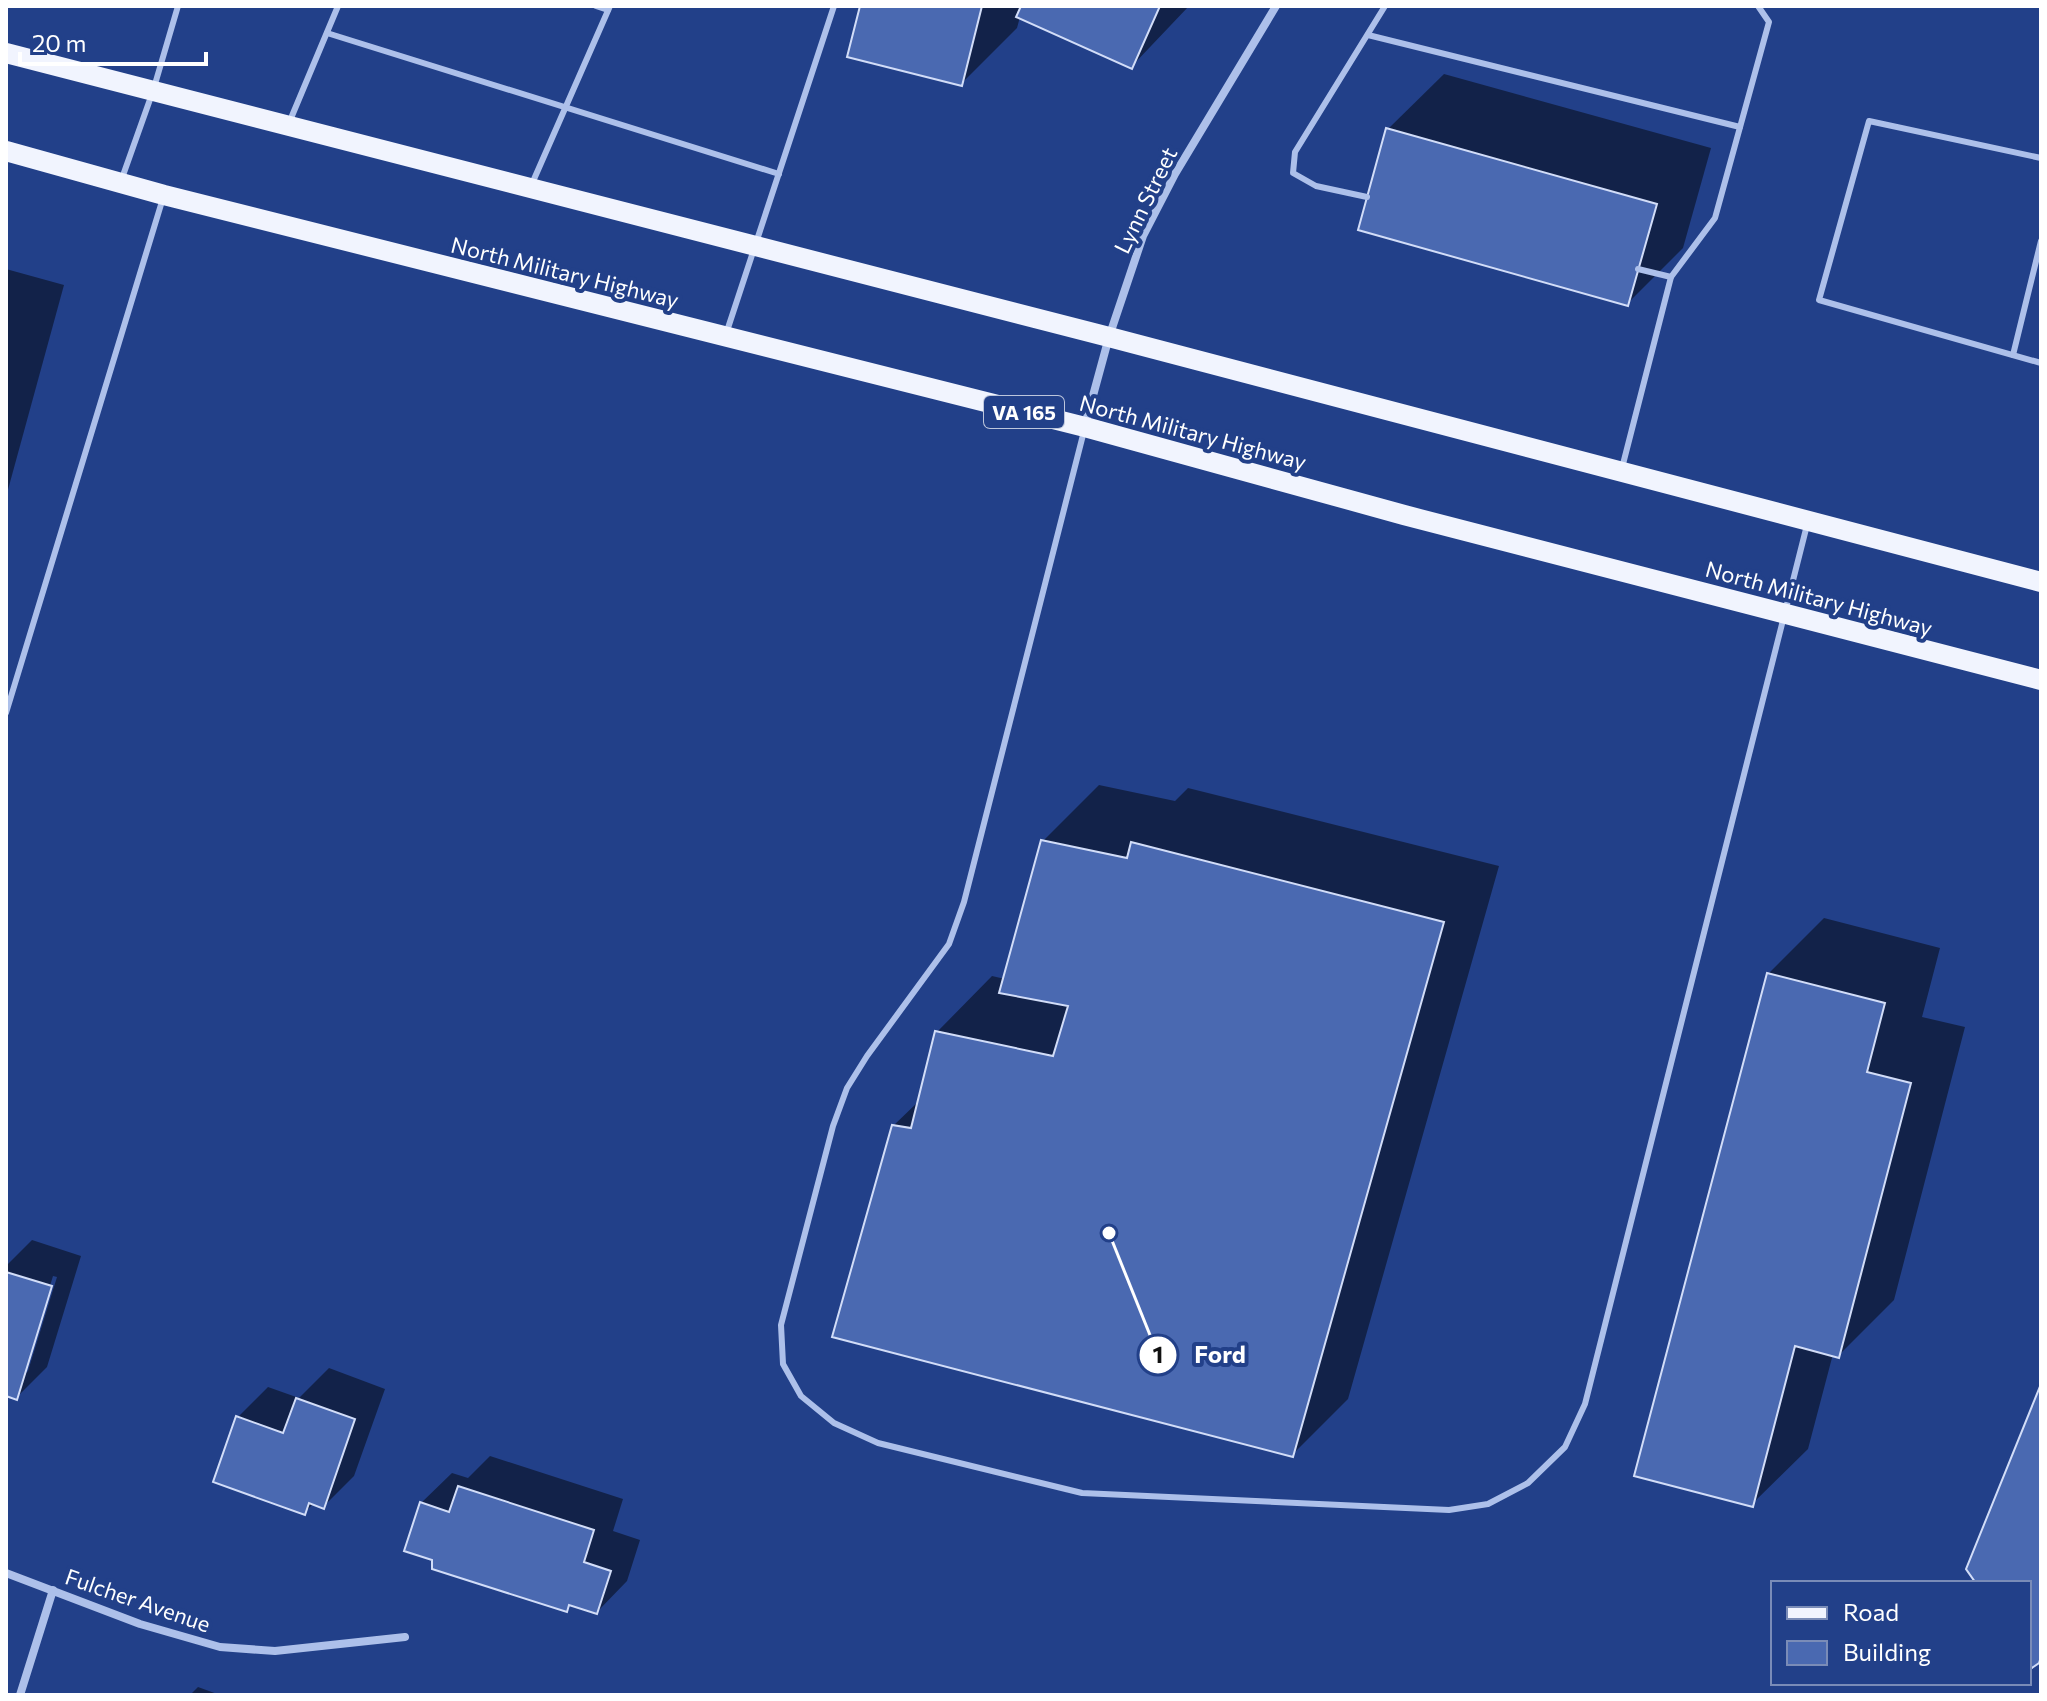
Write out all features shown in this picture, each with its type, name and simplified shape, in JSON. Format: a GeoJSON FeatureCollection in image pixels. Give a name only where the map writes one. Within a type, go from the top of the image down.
{"type":"FeatureCollection","features":[{"type":"Feature","properties":{"kind":"main road"},"geometry":{"type":"LineString","coordinates":[[6,53],[1109,337],[2041,582]]}},
{"type":"Feature","properties":{"kind":"main road","name":"North Military Highway"},"geometry":{"type":"LineString","coordinates":[[6,151],[164,195],[1085,427],[1404,515],[2041,680]]}},
{"type":"Feature","properties":{"kind":"street","name":"Lynn Street"},"geometry":{"type":"LineString","coordinates":[[1085,427],[1109,337],[1143,236],[1175,174],[1276,6]]}},
{"type":"Feature","properties":{"kind":"street","name":"Fulcher Avenue"},"geometry":{"type":"LineString","coordinates":[[6,1573],[140,1624],[220,1647],[275,1651],[405,1637]]}},
{"type":"Feature","properties":{"kind":"street"},"geometry":{"type":"LineString","coordinates":[[20,1695],[53,1590]]}},
{"type":"Feature","properties":{"kind":"lane"},"geometry":{"type":"LineString","coordinates":[[121,181],[153,91],[178,6]]}},
{"type":"Feature","properties":{"kind":"lane"},"geometry":{"type":"LineString","coordinates":[[288,126],[338,6]]}},
{"type":"Feature","properties":{"kind":"lane"},"geometry":{"type":"LineString","coordinates":[[530,189],[609,8],[596,6]]}},
{"type":"Feature","properties":{"kind":"lane"},"geometry":{"type":"LineString","coordinates":[[724,338],[834,6]]}},
{"type":"Feature","properties":{"kind":"lane"},"geometry":{"type":"LineString","coordinates":[[1367,197],[1316,186],[1293,173],[1295,152],[1385,6]]}},
{"type":"Feature","properties":{"kind":"lane"},"geometry":{"type":"LineString","coordinates":[[1621,472],[1671,277],[1715,218],[1769,22],[1758,6]]}},
{"type":"Feature","properties":{"kind":"lane"},"geometry":{"type":"LineString","coordinates":[[327,33],[779,174]]}},
{"type":"Feature","properties":{"kind":"lane"},"geometry":{"type":"LineString","coordinates":[[1368,35],[1740,127]]}},
{"type":"Feature","properties":{"kind":"lane"},"geometry":{"type":"LineString","coordinates":[[2041,158],[1869,121],[1819,300],[2041,363]]}},
{"type":"Feature","properties":{"kind":"lane"},"geometry":{"type":"LineString","coordinates":[[6,713],[164,195]]}},
{"type":"Feature","properties":{"kind":"lane"},"geometry":{"type":"LineString","coordinates":[[2013,355],[2041,241]]}},
{"type":"Feature","properties":{"kind":"lane"},"geometry":{"type":"LineString","coordinates":[[1638,269],[1671,277]]}},
{"type":"Feature","properties":{"kind":"lane"},"geometry":{"type":"LineString","coordinates":[[1085,427],[964,902],[949,944],[847,1088],[833,1126],[781,1325],[783,1364],[801,1396],[834,1423],[878,1443],[1082,1493],[1449,1510],[1488,1504],[1528,1483],[1565,1447],[1585,1404],[1808,521]]}},
{"type":"Feature","properties":{"kind":"building"},"geometry":{"type":"Polygon","coordinates":[[[860,6],[982,6],[962,86],[847,57],[860,6]]]}},
{"type":"Feature","properties":{"kind":"building"},"geometry":{"type":"Polygon","coordinates":[[[1021,6],[1160,6],[1132,69],[1016,17],[1021,6]]]}},
{"type":"Feature","properties":{"kind":"building"},"geometry":{"type":"Polygon","coordinates":[[[1386,128],[1657,204],[1628,306],[1358,230],[1386,128]]]}},
{"type":"Feature","properties":{"kind":"building"},"geometry":{"type":"Polygon","coordinates":[[[1041,840],[1127,858],[1131,842],[1444,922],[1293,1457],[832,1337],[892,1125],[911,1128],[935,1031],[1053,1056],[1068,1006],[999,993],[1041,840]]]}},
{"type":"Feature","properties":{"kind":"building"},"geometry":{"type":"Polygon","coordinates":[[[1767,973],[1885,1003],[1867,1072],[1911,1083],[1839,1358],[1795,1346],[1753,1507],[1634,1476],[1767,973]]]}},
{"type":"Feature","properties":{"kind":"building"},"geometry":{"type":"Polygon","coordinates":[[[6,1272],[52,1286],[17,1400],[6,1396],[6,1272]]]}},
{"type":"Feature","properties":{"kind":"building"},"geometry":{"type":"Polygon","coordinates":[[[2041,1384],[2039,1663],[2031,1669],[2031,1581],[1974,1581],[1966,1569],[2041,1384]]]}},
{"type":"Feature","properties":{"kind":"building"},"geometry":{"type":"Polygon","coordinates":[[[296,1398],[355,1419],[324,1509],[309,1503],[305,1515],[213,1482],[236,1416],[283,1433],[296,1398]]]}},
{"type":"Feature","properties":{"kind":"building"},"geometry":{"type":"Polygon","coordinates":[[[458,1486],[594,1530],[584,1562],[611,1571],[597,1614],[569,1605],[567,1612],[432,1569],[432,1560],[404,1551],[420,1502],[449,1512],[458,1486]]]}},
{"type":"Feature","properties":{"kind":"place","name":"Ford"},"geometry":{"type":"Point","coordinates":[1109,1233]}}]}
